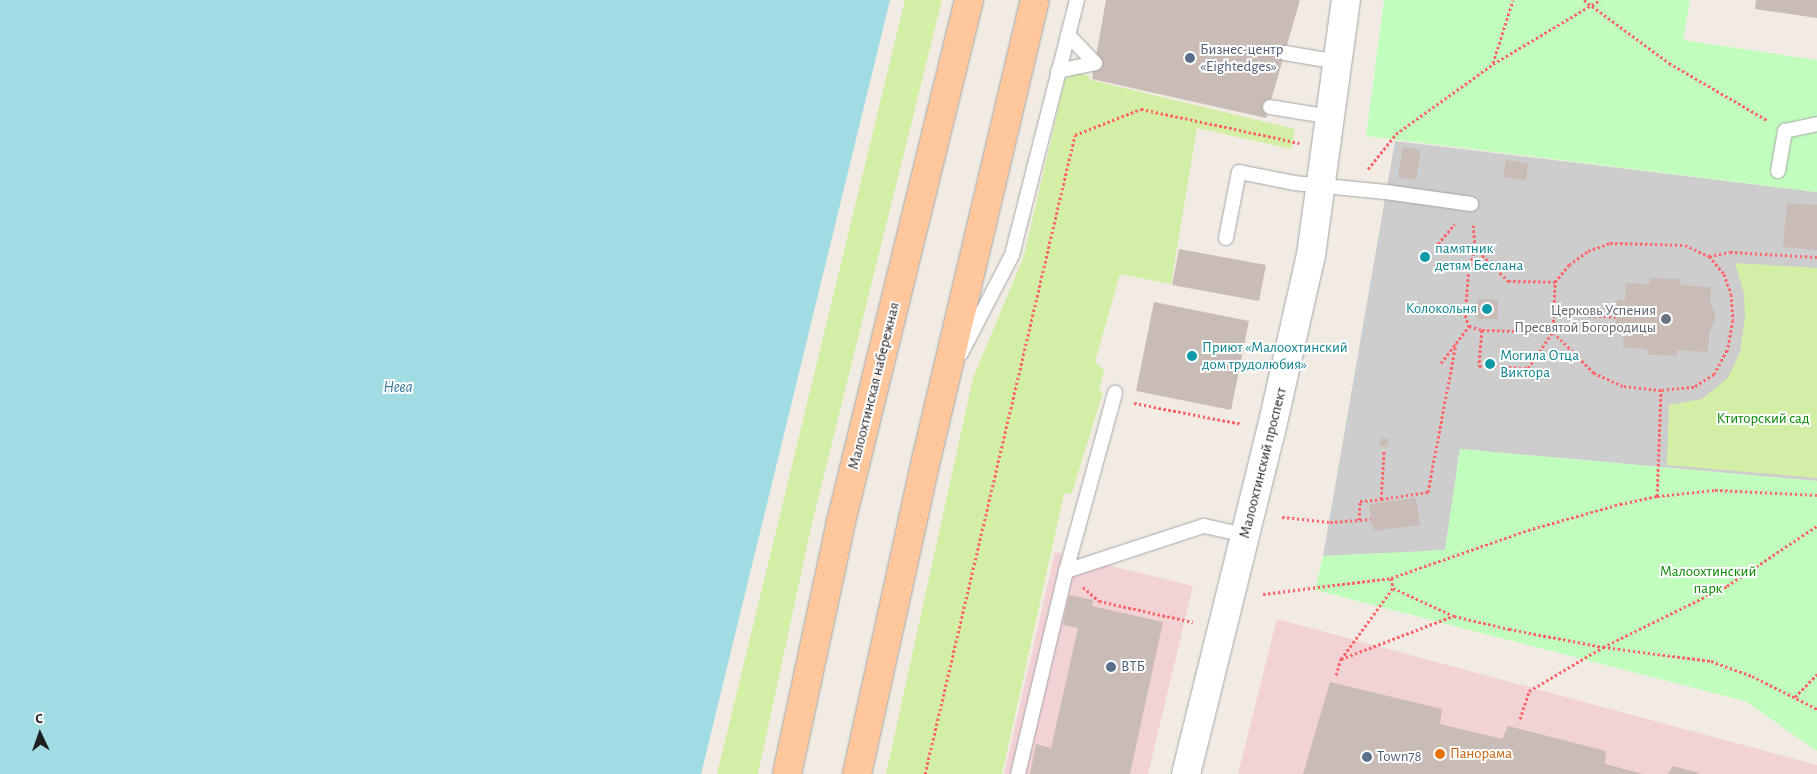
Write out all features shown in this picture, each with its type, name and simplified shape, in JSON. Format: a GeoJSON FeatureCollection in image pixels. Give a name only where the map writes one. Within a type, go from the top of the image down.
{"type":"FeatureCollection","features":[{"type":"Feature","properties":{"kind":"main road","name":"Малоохтинская набережная"},"geometry":{"type":"LineString","coordinates":[[787,774],[840,526],[969,0]]}},
{"type":"Feature","properties":{"kind":"main road"},"geometry":{"type":"LineString","coordinates":[[856,774],[944,385],[1035,0]]}},
{"type":"Feature","properties":{"kind":"street","name":"Малоохтинский проспект"},"geometry":{"type":"LineString","coordinates":[[1186,774],[1245,536],[1311,255],[1322,186],[1346,0]]}},
{"type":"Feature","properties":{"kind":"lane"},"geometry":{"type":"LineString","coordinates":[[944,385],[1012,256],[1077,0]]}},
{"type":"Feature","properties":{"kind":"lane"},"geometry":{"type":"LineString","coordinates":[[1058,71],[1095,63],[1068,35]]}},
{"type":"Feature","properties":{"kind":"lane"},"geometry":{"type":"LineString","coordinates":[[1285,53],[1338,62]]}},
{"type":"Feature","properties":{"kind":"lane"},"geometry":{"type":"LineString","coordinates":[[1270,106],[1331,118]]}},
{"type":"Feature","properties":{"kind":"lane"},"geometry":{"type":"LineString","coordinates":[[1778,171],[1785,131],[1817,124]]}},
{"type":"Feature","properties":{"kind":"lane"},"geometry":{"type":"LineString","coordinates":[[1226,238],[1240,172],[1294,183],[1352,188],[1471,204]]}},
{"type":"Feature","properties":{"kind":"lane"},"geometry":{"type":"LineString","coordinates":[[1018,774],[1066,571],[1115,396]]}},
{"type":"Feature","properties":{"kind":"lane"},"geometry":{"type":"LineString","coordinates":[[1066,571],[1204,526],[1245,536]]}},
{"type":"Feature","properties":{"kind":"path"},"geometry":{"type":"LineString","coordinates":[[1493,64],[1513,0]]}},
{"type":"Feature","properties":{"kind":"path"},"geometry":{"type":"LineString","coordinates":[[1584,0],[1669,63],[1785,131]]}},
{"type":"Feature","properties":{"kind":"path"},"geometry":{"type":"LineString","coordinates":[[1352,188],[1396,134],[1493,64],[1600,0]]}},
{"type":"Feature","properties":{"kind":"path"},"geometry":{"type":"LineString","coordinates":[[925,774],[1075,135],[1141,110],[1299,143]]}},
{"type":"Feature","properties":{"kind":"path"},"geometry":{"type":"LineString","coordinates":[[1469,326],[1465,315],[1469,269],[1475,248],[1471,204]]}},
{"type":"Feature","properties":{"kind":"path"},"geometry":{"type":"LineString","coordinates":[[1469,326],[1482,330],[1553,332],[1594,373],[1623,386],[1661,390],[1694,387],[1714,374],[1727,350],[1733,320],[1731,294],[1724,274],[1708,256],[1685,245],[1610,243],[1582,255],[1555,282],[1553,332],[1528,368],[1479,366],[1482,330]]}},
{"type":"Feature","properties":{"kind":"path"},"geometry":{"type":"LineString","coordinates":[[1475,248],[1508,281],[1555,282]]}},
{"type":"Feature","properties":{"kind":"path"},"geometry":{"type":"LineString","coordinates":[[1708,256],[1730,252],[1817,257]]}},
{"type":"Feature","properties":{"kind":"path"},"geometry":{"type":"LineString","coordinates":[[1554,313],[1616,317]]}},
{"type":"Feature","properties":{"kind":"path"},"geometry":{"type":"LineString","coordinates":[[1442,363],[1469,326]]}},
{"type":"Feature","properties":{"kind":"path"},"geometry":{"type":"LineString","coordinates":[[1359,520],[1360,501],[1428,492],[1456,344]]}},
{"type":"Feature","properties":{"kind":"path"},"geometry":{"type":"LineString","coordinates":[[1657,496],[1661,390]]}},
{"type":"Feature","properties":{"kind":"path"},"geometry":{"type":"LineString","coordinates":[[1115,396],[1242,424]]}},
{"type":"Feature","properties":{"kind":"path"},"geometry":{"type":"LineString","coordinates":[[1381,498],[1384,451]]}},
{"type":"Feature","properties":{"kind":"path"},"geometry":{"type":"LineString","coordinates":[[1263,594],[1391,578],[1528,530],[1620,504],[1657,496],[1715,490],[1817,495]]}},
{"type":"Feature","properties":{"kind":"path"},"geometry":{"type":"LineString","coordinates":[[1282,517],[1330,522],[1371,519]]}},
{"type":"Feature","properties":{"kind":"path"},"geometry":{"type":"LineString","coordinates":[[1520,720],[1529,691],[1603,647],[1727,586],[1817,526]]}},
{"type":"Feature","properties":{"kind":"path"},"geometry":{"type":"LineString","coordinates":[[1336,675],[1341,659],[1393,588],[1391,578]]}},
{"type":"Feature","properties":{"kind":"path"},"geometry":{"type":"LineString","coordinates":[[1393,588],[1454,616],[1603,647],[1711,661],[1752,676],[1795,696],[1817,709]]}},
{"type":"Feature","properties":{"kind":"path"},"geometry":{"type":"LineString","coordinates":[[1099,601],[1193,622]]}},
{"type":"Feature","properties":{"kind":"path"},"geometry":{"type":"LineString","coordinates":[[1341,659],[1454,616]]}},
{"type":"Feature","properties":{"kind":"path"},"geometry":{"type":"LineString","coordinates":[[1795,696],[1817,674]]}},
{"type":"Feature","properties":{"kind":"shaded area"},"geometry":{"type":"Polygon","coordinates":[[[1395,141],[1817,192],[1817,481],[1460,449],[1445,551],[1323,556],[1395,141]]]}},
{"type":"Feature","properties":{"kind":"shaded area"},"geometry":{"type":"Polygon","coordinates":[[[1055,552],[1193,586],[1148,774],[1004,774],[1055,552]]]}},
{"type":"Feature","properties":{"kind":"shaded area"},"geometry":{"type":"Polygon","coordinates":[[[1277,619],[1817,765],[1817,774],[1238,774],[1277,619]]]}},
{"type":"Feature","properties":{"kind":"green space"},"geometry":{"type":"Polygon","coordinates":[[[905,0],[942,0],[812,523],[758,774],[717,774],[905,0]]]}},
{"type":"Feature","properties":{"kind":"green space"},"geometry":{"type":"Polygon","coordinates":[[[1384,0],[1690,0],[1683,40],[1817,60],[1817,192],[1366,136],[1384,0]]]}},
{"type":"Feature","properties":{"kind":"green space"},"geometry":{"type":"Polygon","coordinates":[[[1079,73],[1088,76],[1091,80],[1295,129],[1291,149],[1197,128],[1171,284],[1120,274],[1095,362],[1104,370],[1099,391],[1103,392],[1072,493],[1064,494],[1002,774],[886,774],[973,378],[1024,256],[1065,80],[1071,75],[1079,73]]]}},
{"type":"Feature","properties":{"kind":"green space","name":"Ктиторский сад"},"geometry":{"type":"Polygon","coordinates":[[[1735,263],[1817,268],[1817,478],[1667,465],[1669,405],[1702,399],[1728,378],[1740,352],[1745,318],[1744,293],[1735,263]]]}},
{"type":"Feature","properties":{"kind":"green space","name":"Малоохтинский парк"},"geometry":{"type":"Polygon","coordinates":[[[1460,449],[1817,481],[1817,751],[1745,701],[1315,590],[1323,556],[1445,550],[1460,449]]]}},
{"type":"Feature","properties":{"kind":"water","name":"Нева"},"geometry":{"type":"Polygon","coordinates":[[[0,0],[890,0],[701,774],[0,774],[0,0]]]}},
{"type":"Feature","properties":{"kind":"building","name":"Бизнес-центр «Eightedges»"},"geometry":{"type":"Polygon","coordinates":[[[1106,0],[1300,0],[1266,118],[1092,79],[1106,0]]]}},
{"type":"Feature","properties":{"kind":"building"},"geometry":{"type":"Polygon","coordinates":[[[1756,0],[1817,0],[1817,18],[1755,9],[1756,0]]]}},
{"type":"Feature","properties":{"kind":"building"},"geometry":{"type":"Polygon","coordinates":[[[1403,147],[1421,150],[1416,180],[1398,177],[1403,147]]]}},
{"type":"Feature","properties":{"kind":"building"},"geometry":{"type":"Polygon","coordinates":[[[1506,160],[1528,163],[1526,180],[1503,177],[1506,160]]]}},
{"type":"Feature","properties":{"kind":"building"},"geometry":{"type":"Polygon","coordinates":[[[1787,203],[1817,205],[1817,250],[1783,247],[1787,203]]]}},
{"type":"Feature","properties":{"kind":"building"},"geometry":{"type":"Polygon","coordinates":[[[1179,249],[1266,265],[1259,301],[1172,285],[1179,249]]]}},
{"type":"Feature","properties":{"kind":"building","name":"Церковь Успения Пресвятой Богородицы"},"geometry":{"type":"Polygon","coordinates":[[[1650,278],[1681,279],[1680,285],[1711,287],[1710,304],[1715,311],[1715,320],[1709,334],[1708,352],[1677,350],[1677,356],[1647,354],[1647,349],[1623,348],[1624,330],[1616,329],[1617,300],[1625,301],[1626,283],[1649,284],[1650,278]]]}},
{"type":"Feature","properties":{"kind":"building","name":"Колокольня"},"geometry":{"type":"Polygon","coordinates":[[[1477,299],[1498,299],[1498,319],[1477,319],[1477,299]]]}},
{"type":"Feature","properties":{"kind":"building","name":"Приют «Малоохтинский дом трудолюбия»"},"geometry":{"type":"Polygon","coordinates":[[[1154,302],[1249,321],[1231,410],[1136,391],[1154,302]]]}},
{"type":"Feature","properties":{"kind":"building"},"geometry":{"type":"Polygon","coordinates":[[[1381,438],[1389,439],[1387,447],[1380,446],[1381,438]]]}},
{"type":"Feature","properties":{"kind":"building"},"geometry":{"type":"Polygon","coordinates":[[[1416,498],[1420,525],[1373,531],[1369,504],[1416,498]]]}},
{"type":"Feature","properties":{"kind":"building","name":"ВТБ"},"geometry":{"type":"Polygon","coordinates":[[[1069,595],[1093,600],[1092,606],[1163,622],[1130,774],[1030,774],[1036,744],[1051,748],[1078,628],[1063,625],[1069,595]]]}},
{"type":"Feature","properties":{"kind":"building"},"geometry":{"type":"Polygon","coordinates":[[[1330,682],[1442,709],[1440,724],[1502,739],[1508,726],[1606,751],[1605,764],[1643,774],[1303,774],[1330,682]]]}},
{"type":"Feature","properties":{"kind":"building"},"geometry":{"type":"Polygon","coordinates":[[[1673,766],[1699,773],[1699,774],[1668,774],[1673,766]]]}},
{"type":"Feature","properties":{"kind":"place","name":"Бизнес-центр «Eightedges»"},"geometry":{"type":"Point","coordinates":[1190,58]}},
{"type":"Feature","properties":{"kind":"place","name":"памятник детям Беслана"},"geometry":{"type":"Point","coordinates":[1425,257]}},
{"type":"Feature","properties":{"kind":"place","name":"Колокольня"},"geometry":{"type":"Point","coordinates":[1487,309]}},
{"type":"Feature","properties":{"kind":"place","name":"Церковь Успения Пресвятой Богородицы"},"geometry":{"type":"Point","coordinates":[1666,319]}},
{"type":"Feature","properties":{"kind":"place","name":"Приют «Малоохтинский дом трудолюбия»"},"geometry":{"type":"Point","coordinates":[1192,356]}},
{"type":"Feature","properties":{"kind":"place","name":"Могила Отца Виктора"},"geometry":{"type":"Point","coordinates":[1490,364]}},
{"type":"Feature","properties":{"kind":"place","name":"ВТБ"},"geometry":{"type":"Point","coordinates":[1111,667]}},
{"type":"Feature","properties":{"kind":"place","name":"Панорама"},"geometry":{"type":"Point","coordinates":[1440,754]}},
{"type":"Feature","properties":{"kind":"place","name":"Town78"},"geometry":{"type":"Point","coordinates":[1367,757]}}]}
